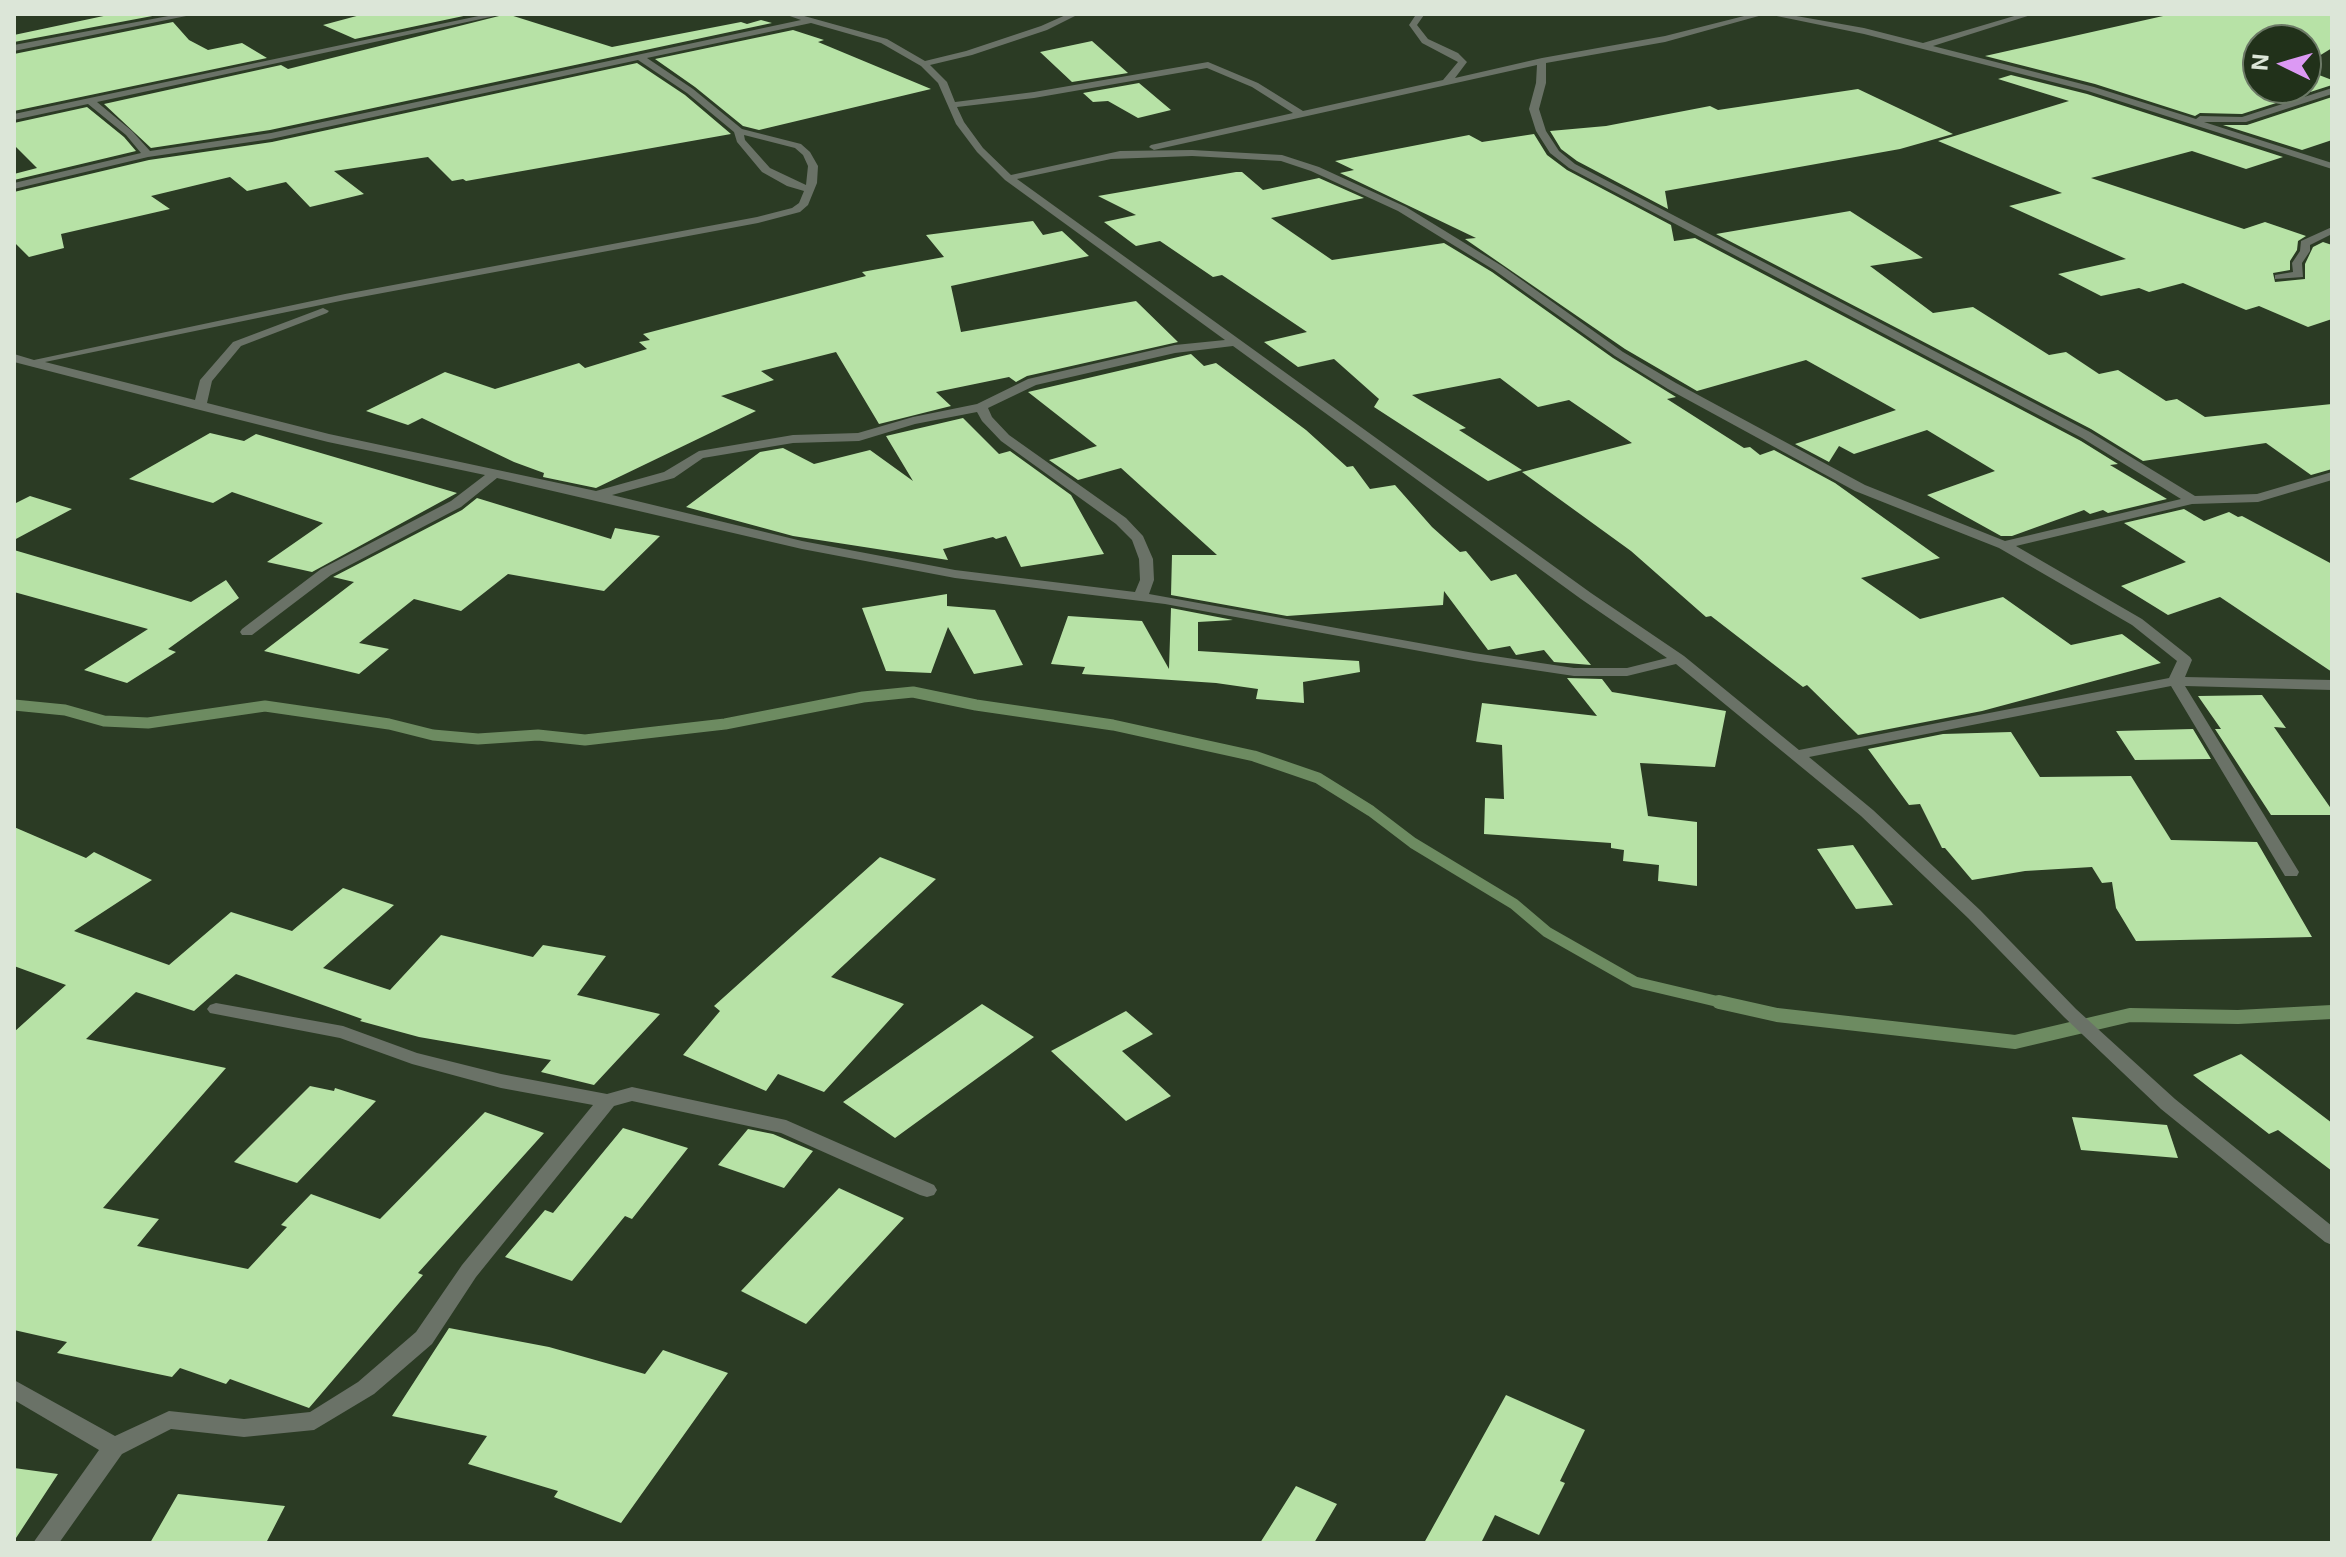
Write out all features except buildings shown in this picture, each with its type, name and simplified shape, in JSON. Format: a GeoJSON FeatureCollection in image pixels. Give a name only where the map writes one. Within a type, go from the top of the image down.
{"type":"FeatureCollection","features":[{"type":"Feature","properties":{"kind":"street"},"geometry":{"type":"LineString","coordinates":[[14,48],[192,14]]}},
{"type":"Feature","properties":{"kind":"street"},"geometry":{"type":"LineString","coordinates":[[14,117],[500,14]]}},
{"type":"Feature","properties":{"kind":"street"},"geometry":{"type":"LineString","coordinates":[[788,14],[884,41],[924,64],[942,82],[951,105],[980,150],[1009,178],[1586,596],[1679,659],[1867,813],[1974,914],[2070,1013],[2168,1104],[2332,1237]]}},
{"type":"Feature","properties":{"kind":"street"},"geometry":{"type":"LineString","coordinates":[[924,64],[969,53],[1044,28],[1075,14]]}},
{"type":"Feature","properties":{"kind":"street"},"geometry":{"type":"LineString","coordinates":[[1418,14],[1413,25],[1425,41],[1463,62],[1446,82]]}},
{"type":"Feature","properties":{"kind":"street"},"geometry":{"type":"LineString","coordinates":[[1009,178],[1542,61],[1665,39],[1762,14]]}},
{"type":"Feature","properties":{"kind":"street"},"geometry":{"type":"LineString","coordinates":[[1771,14],[1922,46],[2091,89],[2332,166]]}},
{"type":"Feature","properties":{"kind":"street"},"geometry":{"type":"LineString","coordinates":[[1922,46],[2030,14]]}},
{"type":"Feature","properties":{"kind":"street"},"geometry":{"type":"LineString","coordinates":[[14,186],[148,154],[271,136],[814,20]]}},
{"type":"Feature","properties":{"kind":"street"},"geometry":{"type":"LineString","coordinates":[[14,366],[85,354],[345,297],[758,220],[796,210],[808,199],[813,166],[807,154],[788,143],[739,131],[690,91],[640,58]]}},
{"type":"Feature","properties":{"kind":"street"},"geometry":{"type":"LineString","coordinates":[[1542,61],[1541,83],[1534,109],[1541,131],[1555,153],[1572,166],[2086,435],[2192,500]]}},
{"type":"Feature","properties":{"kind":"street"},"geometry":{"type":"LineString","coordinates":[[951,105],[1034,95],[1208,65],[1255,85],[1302,115]]}},
{"type":"Feature","properties":{"kind":"street"},"geometry":{"type":"LineString","coordinates":[[2179,119],[2243,120],[2332,91]]}},
{"type":"Feature","properties":{"kind":"street"},"geometry":{"type":"LineString","coordinates":[[91,102],[129,133],[148,154]]}},
{"type":"Feature","properties":{"kind":"street"},"geometry":{"type":"LineString","coordinates":[[739,131],[740,140],[766,170],[791,184],[810,190]]}},
{"type":"Feature","properties":{"kind":"street"},"geometry":{"type":"LineString","coordinates":[[1111,156],[1192,153],[1282,158],[1402,209],[1445,233],[1581,324],[1619,354],[1672,386],[1860,488],[2004,545],[2160,639],[2185,660],[2175,681]]}},
{"type":"Feature","properties":{"kind":"street"},"geometry":{"type":"LineString","coordinates":[[2279,277],[2299,275],[2297,263],[2305,251],[2305,243],[2332,230]]}},
{"type":"Feature","properties":{"kind":"street"},"geometry":{"type":"LineString","coordinates":[[200,406],[206,380],[237,344],[325,310],[345,297]]}},
{"type":"Feature","properties":{"kind":"street"},"geometry":{"type":"LineString","coordinates":[[1175,349],[1218,330]]}},
{"type":"Feature","properties":{"kind":"street"},"geometry":{"type":"LineString","coordinates":[[595,495],[669,475],[699,455],[793,439],[859,437],[913,421],[981,407],[1032,382],[1175,349],[1236,342]]}},
{"type":"Feature","properties":{"kind":"street"},"geometry":{"type":"LineString","coordinates":[[14,358],[200,406],[493,475],[595,495],[802,545],[939,571],[1141,596],[1474,657],[1574,672],[1627,672],[1679,659]]}},
{"type":"Feature","properties":{"kind":"street"},"geometry":{"type":"LineString","coordinates":[[981,407],[986,418],[1005,438],[1121,521],[1138,539],[1146,559],[1147,580],[1141,596]]}},
{"type":"Feature","properties":{"kind":"street"},"geometry":{"type":"LineString","coordinates":[[247,632],[326,572],[456,504],[493,475]]}},
{"type":"Feature","properties":{"kind":"street"},"geometry":{"type":"LineString","coordinates":[[2004,545],[2192,500],[2258,498],[2332,476]]}},
{"type":"Feature","properties":{"kind":"street"},"geometry":{"type":"LineString","coordinates":[[2175,681],[2291,872]]}},
{"type":"Feature","properties":{"kind":"street"},"geometry":{"type":"LineString","coordinates":[[1796,755],[2175,681],[2332,685]]}},
{"type":"Feature","properties":{"kind":"street"},"geometry":{"type":"LineString","coordinates":[[216,1009],[343,1032],[412,1058],[501,1081],[607,1101],[632,1094],[786,1127],[927,1190]]}},
{"type":"Feature","properties":{"kind":"street"},"geometry":{"type":"LineString","coordinates":[[45,1543],[114,1447],[169,1420],[244,1428],[314,1421],[366,1388],[424,1338],[469,1271],[607,1101]]}},
{"type":"Feature","properties":{"kind":"street"},"geometry":{"type":"LineString","coordinates":[[14,1389],[114,1447]]}},
{"type":"Feature","properties":{"kind":"waterway"},"geometry":{"type":"LineString","coordinates":[[14,705],[65,710],[104,721],[148,723],[265,706],[389,724],[433,735],[478,739],[538,735],[585,740],[725,724],[863,697],[913,692],[976,705],[1113,725],[1254,756],[1318,778],[1371,811],[1413,843],[1514,904],[1547,932],[1635,982],[1728,1004]]}},
{"type":"Feature","properties":{"kind":"waterway"},"geometry":{"type":"LineString","coordinates":[[1719,1002],[1777,1015],[2015,1042],[2130,1015],[2238,1017],[2332,1012]]}}]}
